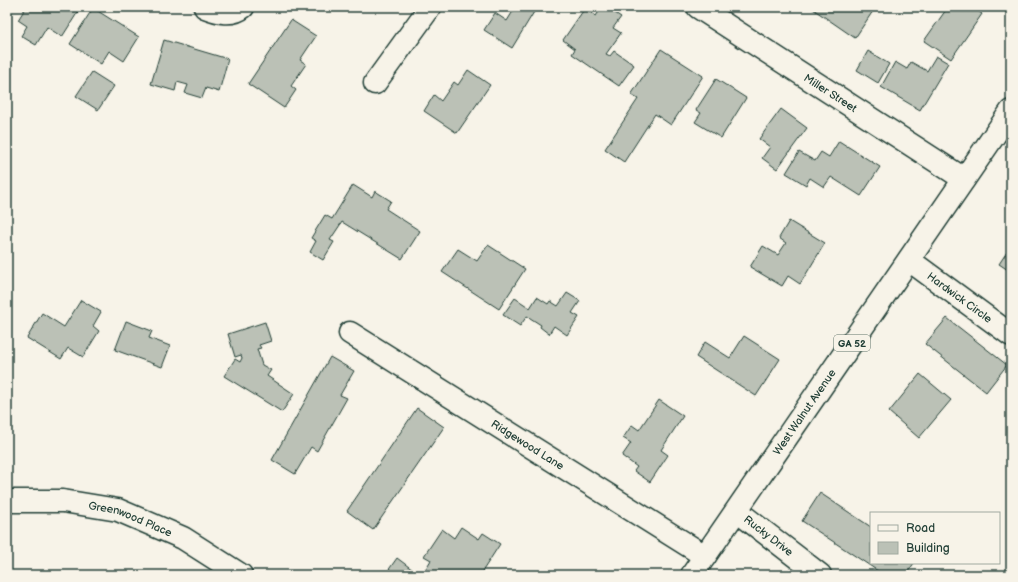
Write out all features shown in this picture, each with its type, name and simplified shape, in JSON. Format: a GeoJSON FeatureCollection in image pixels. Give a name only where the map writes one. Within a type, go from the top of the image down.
{"type":"FeatureCollection","features":[{"type":"Feature","properties":{"kind":"street"},"geometry":{"type":"LineString","coordinates":[[205,7],[218,12],[231,12],[244,7]]}},
{"type":"Feature","properties":{"kind":"street"},"geometry":{"type":"LineString","coordinates":[[374,83],[430,7]]}},
{"type":"Feature","properties":{"kind":"street","name":"Miller Street"},"geometry":{"type":"LineString","coordinates":[[698,7],[964,179]]}},
{"type":"Feature","properties":{"kind":"street","name":"West Walnut Avenue"},"geometry":{"type":"LineString","coordinates":[[692,575],[1011,111]]}},
{"type":"Feature","properties":{"kind":"street","name":"Hardwick Circle"},"geometry":{"type":"LineString","coordinates":[[909,260],[1011,335]]}},
{"type":"Feature","properties":{"kind":"street","name":"Ridgewood Lane"},"geometry":{"type":"LineString","coordinates":[[350,333],[705,556]]}},
{"type":"Feature","properties":{"kind":"street","name":"Greenwood Place"},"geometry":{"type":"LineString","coordinates":[[7,501],[63,501],[118,510],[183,538],[241,575]]}},
{"type":"Feature","properties":{"kind":"street","name":"Rucky Drive"},"geometry":{"type":"LineString","coordinates":[[737,511],[820,575]]}},
{"type":"Feature","properties":{"kind":"building"},"geometry":{"type":"Polygon","coordinates":[[[26,7],[81,7],[62,37],[47,27],[36,45],[21,36],[27,26],[18,20],[26,7]]]}},
{"type":"Feature","properties":{"kind":"building"},"geometry":{"type":"Polygon","coordinates":[[[514,7],[537,7],[512,48],[484,30],[495,13],[507,21],[515,8],[514,7]]]}},
{"type":"Feature","properties":{"kind":"building"},"geometry":{"type":"Polygon","coordinates":[[[602,7],[606,7],[621,17],[613,28],[621,33],[606,54],[610,56],[614,51],[634,65],[619,86],[572,54],[575,49],[563,40],[585,8],[596,16],[602,7]]]}},
{"type":"Feature","properties":{"kind":"building"},"geometry":{"type":"Polygon","coordinates":[[[810,7],[873,7],[875,8],[855,38],[810,7]]]}},
{"type":"Feature","properties":{"kind":"building"},"geometry":{"type":"Polygon","coordinates":[[[948,7],[973,7],[982,14],[951,59],[924,41],[948,7]]]}},
{"type":"Feature","properties":{"kind":"building"},"geometry":{"type":"Polygon","coordinates":[[[93,8],[139,37],[124,61],[109,51],[101,64],[70,44],[93,8]]]}},
{"type":"Feature","properties":{"kind":"building"},"geometry":{"type":"Polygon","coordinates":[[[291,20],[316,36],[300,60],[306,64],[291,86],[296,90],[284,108],[248,84],[291,20]]]}},
{"type":"Feature","properties":{"kind":"building"},"geometry":{"type":"Polygon","coordinates":[[[164,40],[228,59],[219,92],[206,88],[202,98],[185,93],[188,85],[177,82],[175,91],[151,84],[164,40]]]}},
{"type":"Feature","properties":{"kind":"building"},"geometry":{"type":"Polygon","coordinates":[[[661,49],[703,76],[671,125],[655,114],[624,162],[605,149],[638,99],[631,95],[661,49]]]}},
{"type":"Feature","properties":{"kind":"building"},"geometry":{"type":"Polygon","coordinates":[[[868,51],[889,64],[878,83],[857,70],[868,51]]]}},
{"type":"Feature","properties":{"kind":"building"},"geometry":{"type":"Polygon","coordinates":[[[936,56],[948,63],[920,110],[881,87],[895,62],[907,69],[911,62],[927,71],[936,56]]]}},
{"type":"Feature","properties":{"kind":"building"},"geometry":{"type":"Polygon","coordinates":[[[468,70],[490,85],[457,133],[424,111],[434,95],[441,101],[454,82],[458,85],[468,70]]]}},
{"type":"Feature","properties":{"kind":"building"},"geometry":{"type":"Polygon","coordinates":[[[92,72],[114,86],[98,110],[76,96],[92,72]]]}},
{"type":"Feature","properties":{"kind":"building"},"geometry":{"type":"Polygon","coordinates":[[[716,79],[746,98],[721,138],[695,122],[701,113],[696,110],[716,79]]]}},
{"type":"Feature","properties":{"kind":"building"},"geometry":{"type":"Polygon","coordinates":[[[781,109],[807,128],[777,169],[762,158],[770,147],[759,139],[781,109]]]}},
{"type":"Feature","properties":{"kind":"building"},"geometry":{"type":"Polygon","coordinates":[[[839,141],[880,167],[861,196],[831,177],[824,187],[810,178],[806,185],[786,173],[799,152],[815,161],[821,152],[829,157],[839,141]]]}},
{"type":"Feature","properties":{"kind":"building"},"geometry":{"type":"Polygon","coordinates":[[[353,185],[372,197],[375,191],[391,201],[386,209],[420,231],[402,259],[342,222],[330,240],[334,242],[323,260],[310,252],[316,241],[311,238],[325,215],[332,219],[353,185]]]}},
{"type":"Feature","properties":{"kind":"building"},"geometry":{"type":"Polygon","coordinates":[[[789,221],[825,243],[800,284],[788,276],[782,286],[750,267],[763,246],[778,255],[786,243],[779,238],[789,221]]]}},
{"type":"Feature","properties":{"kind":"building"},"geometry":{"type":"Polygon","coordinates":[[[488,245],[525,269],[499,309],[442,272],[458,249],[477,261],[488,245]]]}},
{"type":"Feature","properties":{"kind":"building"},"geometry":{"type":"Polygon","coordinates":[[[1011,246],[1011,272],[999,264],[1011,246]]]}},
{"type":"Feature","properties":{"kind":"building"},"geometry":{"type":"Polygon","coordinates":[[[567,293],[580,301],[572,313],[579,317],[567,335],[554,326],[549,334],[540,327],[541,325],[527,316],[520,326],[503,315],[515,298],[530,308],[537,297],[548,304],[550,301],[558,306],[567,293]]]}},
{"type":"Feature","properties":{"kind":"building"},"geometry":{"type":"Polygon","coordinates":[[[81,300],[101,312],[93,326],[99,331],[83,357],[68,348],[61,359],[27,338],[42,313],[64,327],[81,300]]]}},
{"type":"Feature","properties":{"kind":"building"},"geometry":{"type":"Polygon","coordinates":[[[947,318],[1007,365],[986,392],[925,344],[947,318]]]}},
{"type":"Feature","properties":{"kind":"building"},"geometry":{"type":"Polygon","coordinates":[[[126,321],[152,331],[149,338],[170,346],[162,367],[115,350],[126,321]]]}},
{"type":"Feature","properties":{"kind":"building"},"geometry":{"type":"Polygon","coordinates":[[[265,322],[271,341],[259,345],[261,348],[257,349],[262,365],[271,370],[267,376],[294,394],[282,412],[224,376],[235,359],[240,362],[242,358],[241,355],[235,357],[228,334],[265,322]]]}},
{"type":"Feature","properties":{"kind":"building"},"geometry":{"type":"Polygon","coordinates":[[[744,336],[780,359],[756,396],[696,357],[705,342],[730,358],[744,336]]]}},
{"type":"Feature","properties":{"kind":"building"},"geometry":{"type":"Polygon","coordinates":[[[330,357],[354,371],[340,395],[347,398],[317,451],[311,447],[295,474],[272,460],[330,357]]]}},
{"type":"Feature","properties":{"kind":"building"},"geometry":{"type":"Polygon","coordinates":[[[920,374],[951,400],[919,438],[889,412],[920,374]]]}},
{"type":"Feature","properties":{"kind":"building"},"geometry":{"type":"Polygon","coordinates":[[[659,400],[683,416],[661,450],[668,455],[650,482],[634,471],[637,467],[622,456],[631,443],[623,438],[632,425],[639,430],[659,400]]]}},
{"type":"Feature","properties":{"kind":"building"},"geometry":{"type":"Polygon","coordinates":[[[417,408],[444,427],[373,530],[347,511],[417,408]]]}},
{"type":"Feature","properties":{"kind":"building"},"geometry":{"type":"Polygon","coordinates":[[[820,493],[870,526],[870,564],[913,564],[906,575],[884,575],[802,521],[820,493]]]}},
{"type":"Feature","properties":{"kind":"building"},"geometry":{"type":"Polygon","coordinates":[[[461,527],[479,539],[483,533],[500,544],[480,575],[422,575],[431,560],[424,556],[442,529],[454,538],[461,527]]]}},
{"type":"Feature","properties":{"kind":"building"},"geometry":{"type":"Polygon","coordinates":[[[397,558],[417,573],[416,575],[385,575],[397,558]]]}}]}
